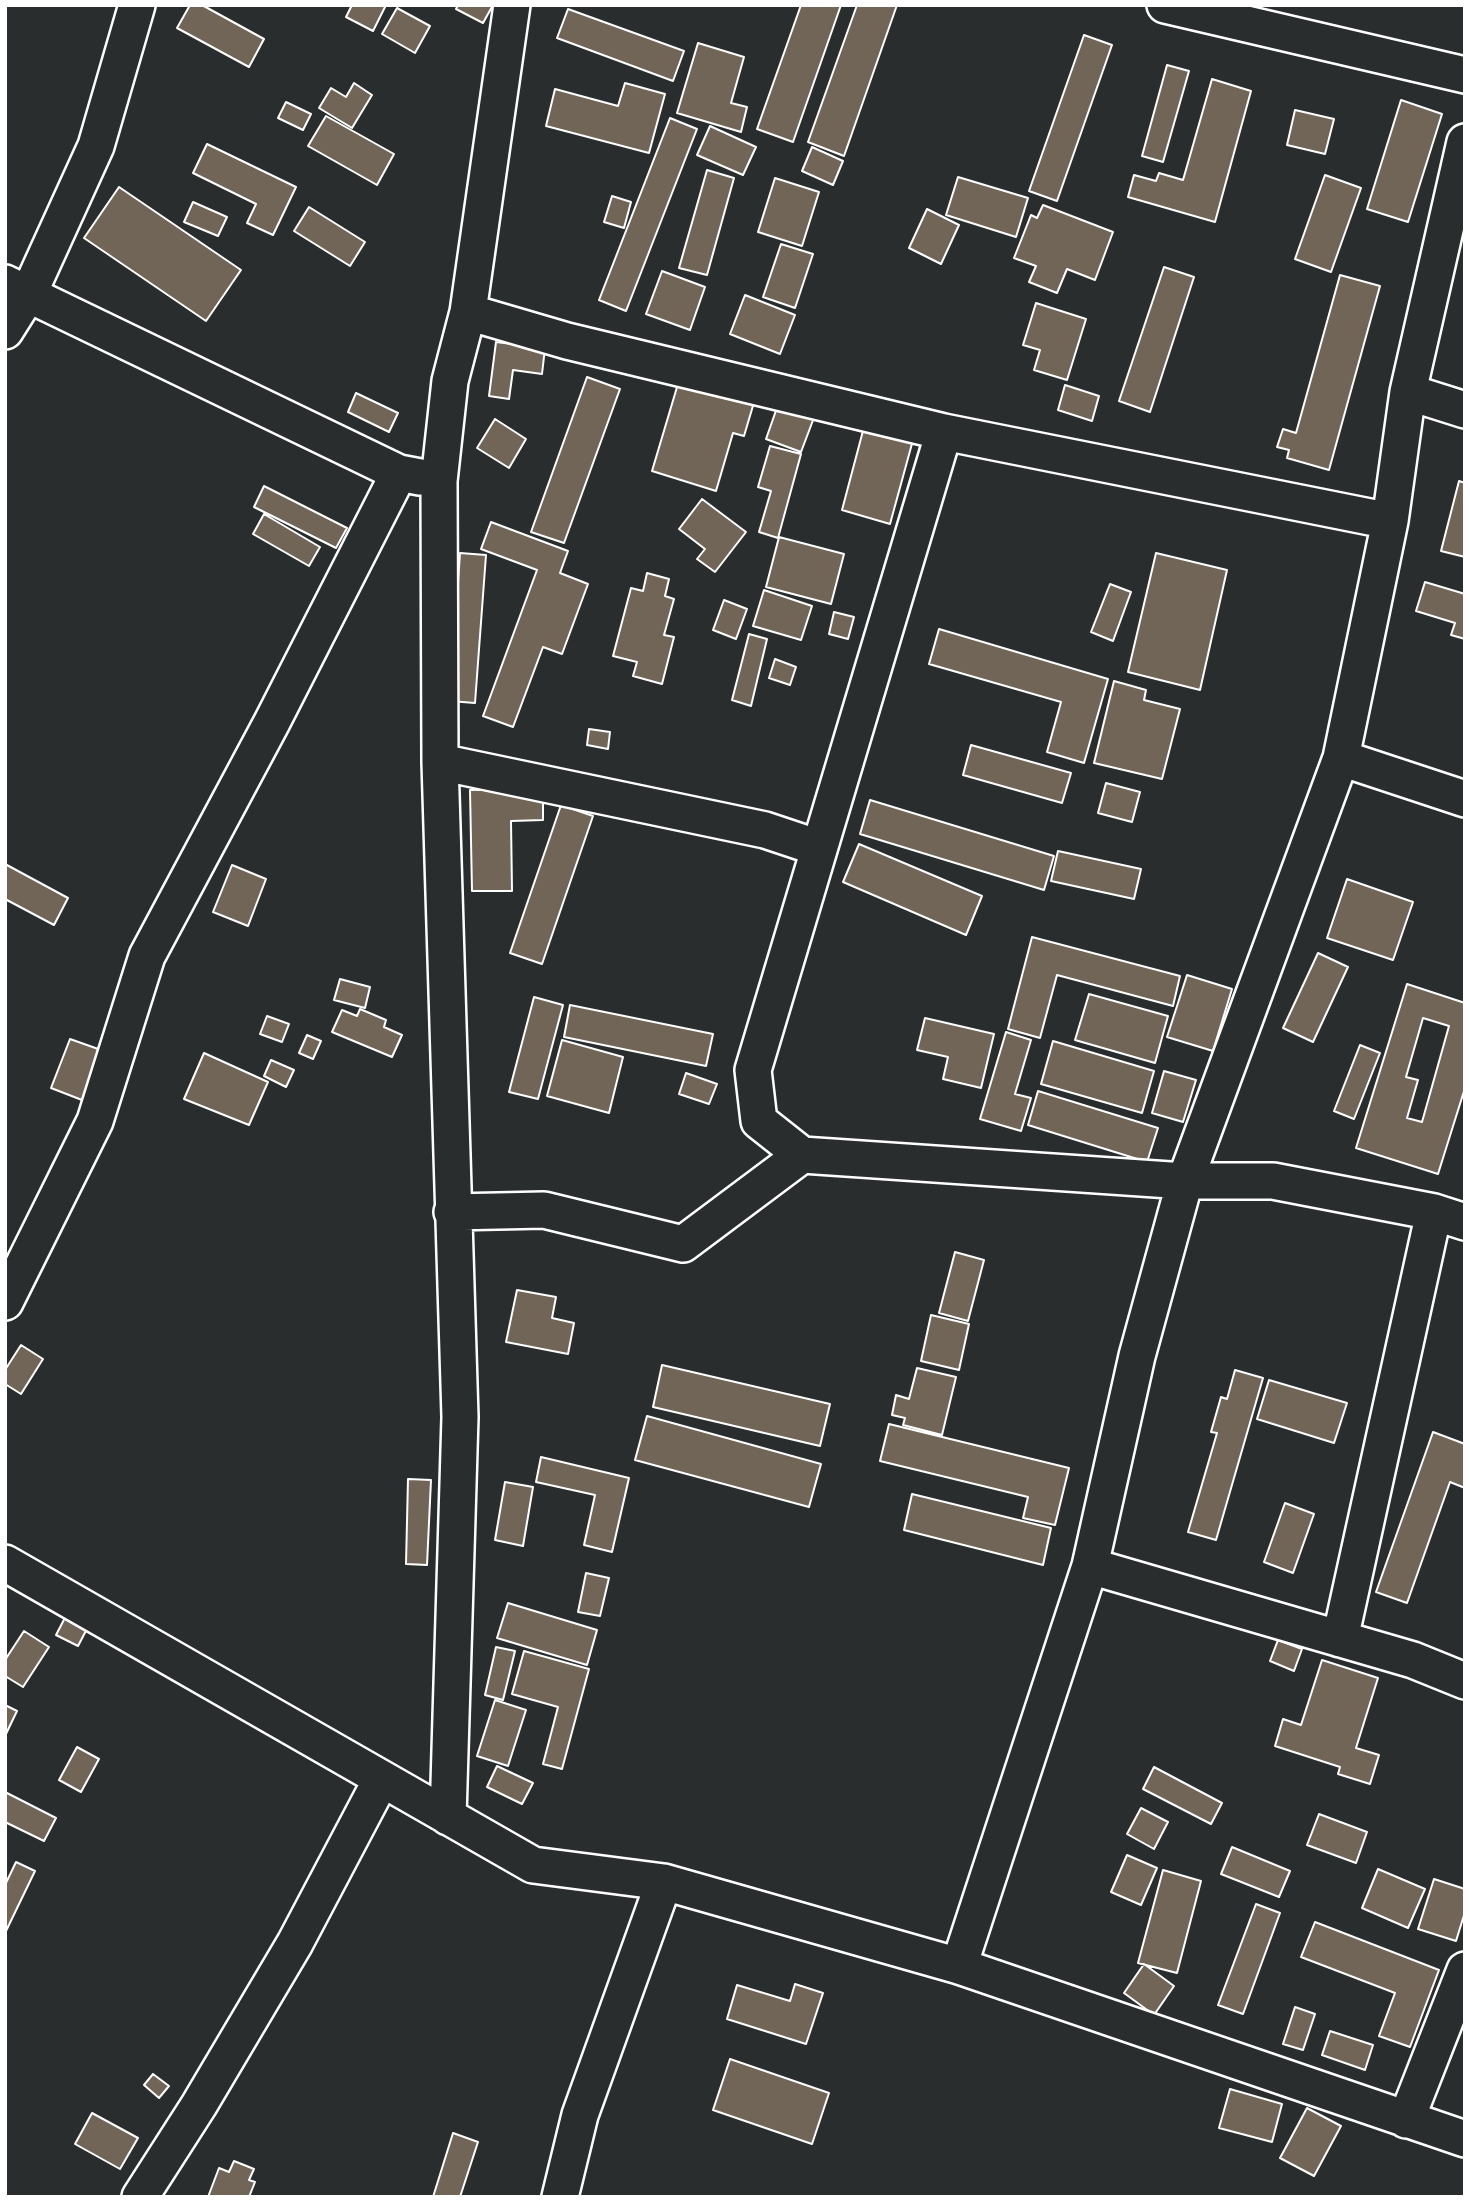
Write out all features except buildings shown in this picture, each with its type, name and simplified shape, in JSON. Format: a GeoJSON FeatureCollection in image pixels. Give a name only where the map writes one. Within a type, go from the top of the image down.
{"type":"FeatureCollection","features":[{"type":"Feature","properties":{"kind":"street"},"geometry":{"type":"LineString","coordinates":[[5,331],[17,288],[96,146],[137,5]]}},
{"type":"Feature","properties":{"kind":"street"},"geometry":{"type":"LineString","coordinates":[[448,1817],[460,1417],[440,762],[439,481],[450,381],[468,312],[512,5]]}},
{"type":"Feature","properties":{"kind":"street"},"geometry":{"type":"LineString","coordinates":[[1165,5],[1241,14],[1465,75]]}},
{"type":"Feature","properties":{"kind":"street"},"geometry":{"type":"LineString","coordinates":[[959,1966],[1090,1566],[1138,1356],[1185,1181],[1341,758],[1390,521],[1408,393],[1465,142]]}},
{"type":"Feature","properties":{"kind":"street"},"geometry":{"type":"LineString","coordinates":[[17,288],[399,472],[439,481]]}},
{"type":"Feature","properties":{"kind":"street"},"geometry":{"type":"LineString","coordinates":[[468,312],[567,341],[944,432],[1390,521]]}},
{"type":"Feature","properties":{"kind":"street"},"geometry":{"type":"LineString","coordinates":[[1408,393],[1465,410]]}},
{"type":"Feature","properties":{"kind":"street"},"geometry":{"type":"LineString","coordinates":[[944,432],[753,1070],[759,1121],[802,1156],[1185,1181],[1273,1181],[1449,1217],[1340,1639]]}},
{"type":"Feature","properties":{"kind":"street"},"geometry":{"type":"LineString","coordinates":[[5,1303],[95,1121],[147,956],[272,722],[399,472]]}},
{"type":"Feature","properties":{"kind":"street"},"geometry":{"type":"LineString","coordinates":[[1341,758],[1465,799]]}},
{"type":"Feature","properties":{"kind":"street"},"geometry":{"type":"LineString","coordinates":[[440,762],[765,830],[819,848]]}},
{"type":"Feature","properties":{"kind":"street"},"geometry":{"type":"LineString","coordinates":[[452,1212],[544,1210],[683,1244],[802,1156]]}},
{"type":"Feature","properties":{"kind":"street"},"geometry":{"type":"LineString","coordinates":[[5,1563],[533,1865],[664,1882],[959,1966],[1465,2139]]}},
{"type":"Feature","properties":{"kind":"street"},"geometry":{"type":"LineString","coordinates":[[1090,1566],[1413,1660],[1465,1681]]}},
{"type":"Feature","properties":{"kind":"street"},"geometry":{"type":"LineString","coordinates":[[140,2197],[199,2105],[295,1942],[381,1780]]}},
{"type":"Feature","properties":{"kind":"street"},"geometry":{"type":"LineString","coordinates":[[560,2197],[580,2115],[664,1882]]}},
{"type":"Feature","properties":{"kind":"street"},"geometry":{"type":"LineString","coordinates":[[1406,2120],[1465,1970]]}}]}
